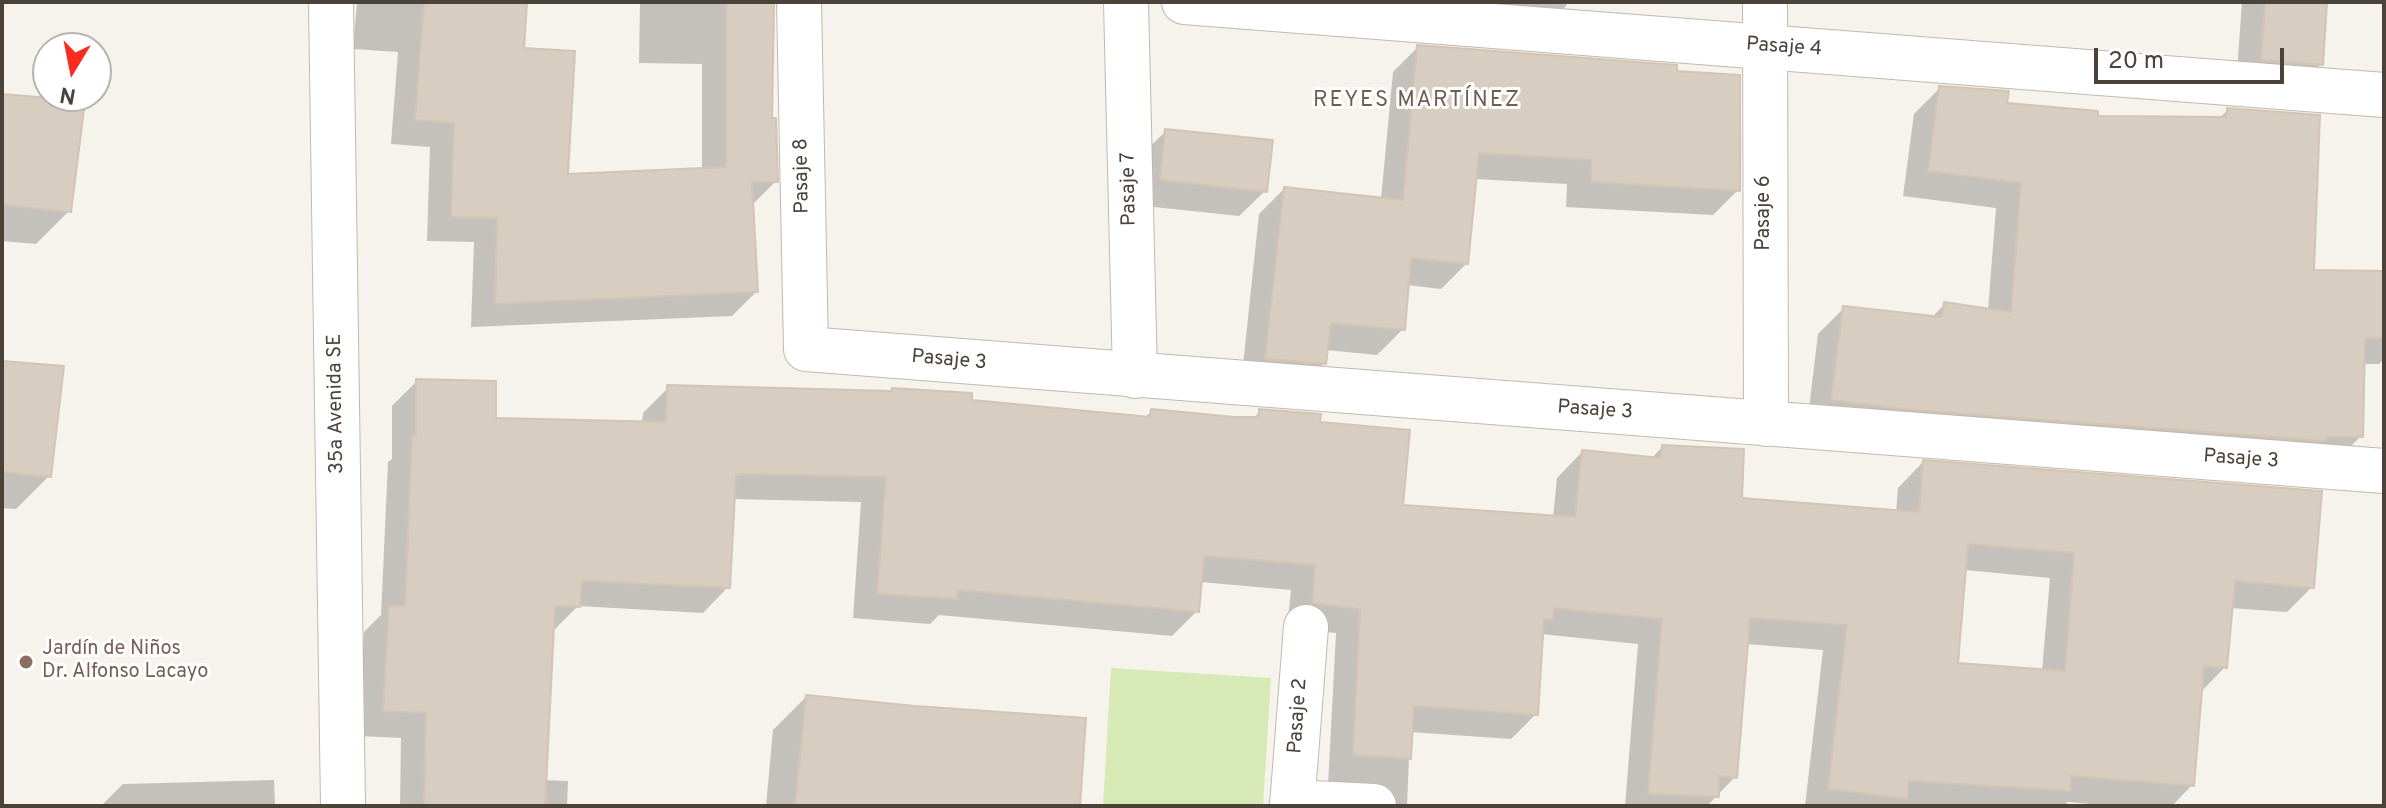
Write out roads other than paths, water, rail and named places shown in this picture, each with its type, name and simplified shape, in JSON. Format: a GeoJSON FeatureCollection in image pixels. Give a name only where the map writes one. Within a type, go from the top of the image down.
{"type":"FeatureCollection","features":[{"type":"Feature","properties":{"kind":"street","name":"35a Avenida SE"},"geometry":{"type":"LineString","coordinates":[[331,2],[343,806]]}},
{"type":"Feature","properties":{"kind":"street","name":"Pasaje 8"},"geometry":{"type":"LineString","coordinates":[[799,2],[806,349]]}},
{"type":"Feature","properties":{"kind":"street","name":"Pasaje 7"},"geometry":{"type":"LineString","coordinates":[[1126,2],[1135,376]]}},
{"type":"Feature","properties":{"kind":"street","name":"Pasaje 4"},"geometry":{"type":"LineString","coordinates":[[1184,2],[2384,95]]}},
{"type":"Feature","properties":{"kind":"street","name":"Pasaje 6"},"geometry":{"type":"LineString","coordinates":[[1765,2],[1766,424]]}},
{"type":"Feature","properties":{"kind":"street","name":"Pasaje 3"},"geometry":{"type":"LineString","coordinates":[[806,349],[2384,471]]}},
{"type":"Feature","properties":{"kind":"street","name":"Pasaje 2"},"geometry":{"type":"LineString","coordinates":[[1292,804],[1306,627]]}},
{"type":"Feature","properties":{"kind":"street"},"geometry":{"type":"LineString","coordinates":[[1292,804],[1374,806]]}},
{"type":"Feature","properties":{"kind":"place","name":"Jardín de Niños Dr. Alfonso Lacayo"},"geometry":{"type":"Point","coordinates":[26,662]}},
{"type":"Feature","properties":{"kind":"district","name":"REYES MARTÍNEZ"},"geometry":{"type":"Point","coordinates":[1417,102]}}]}
